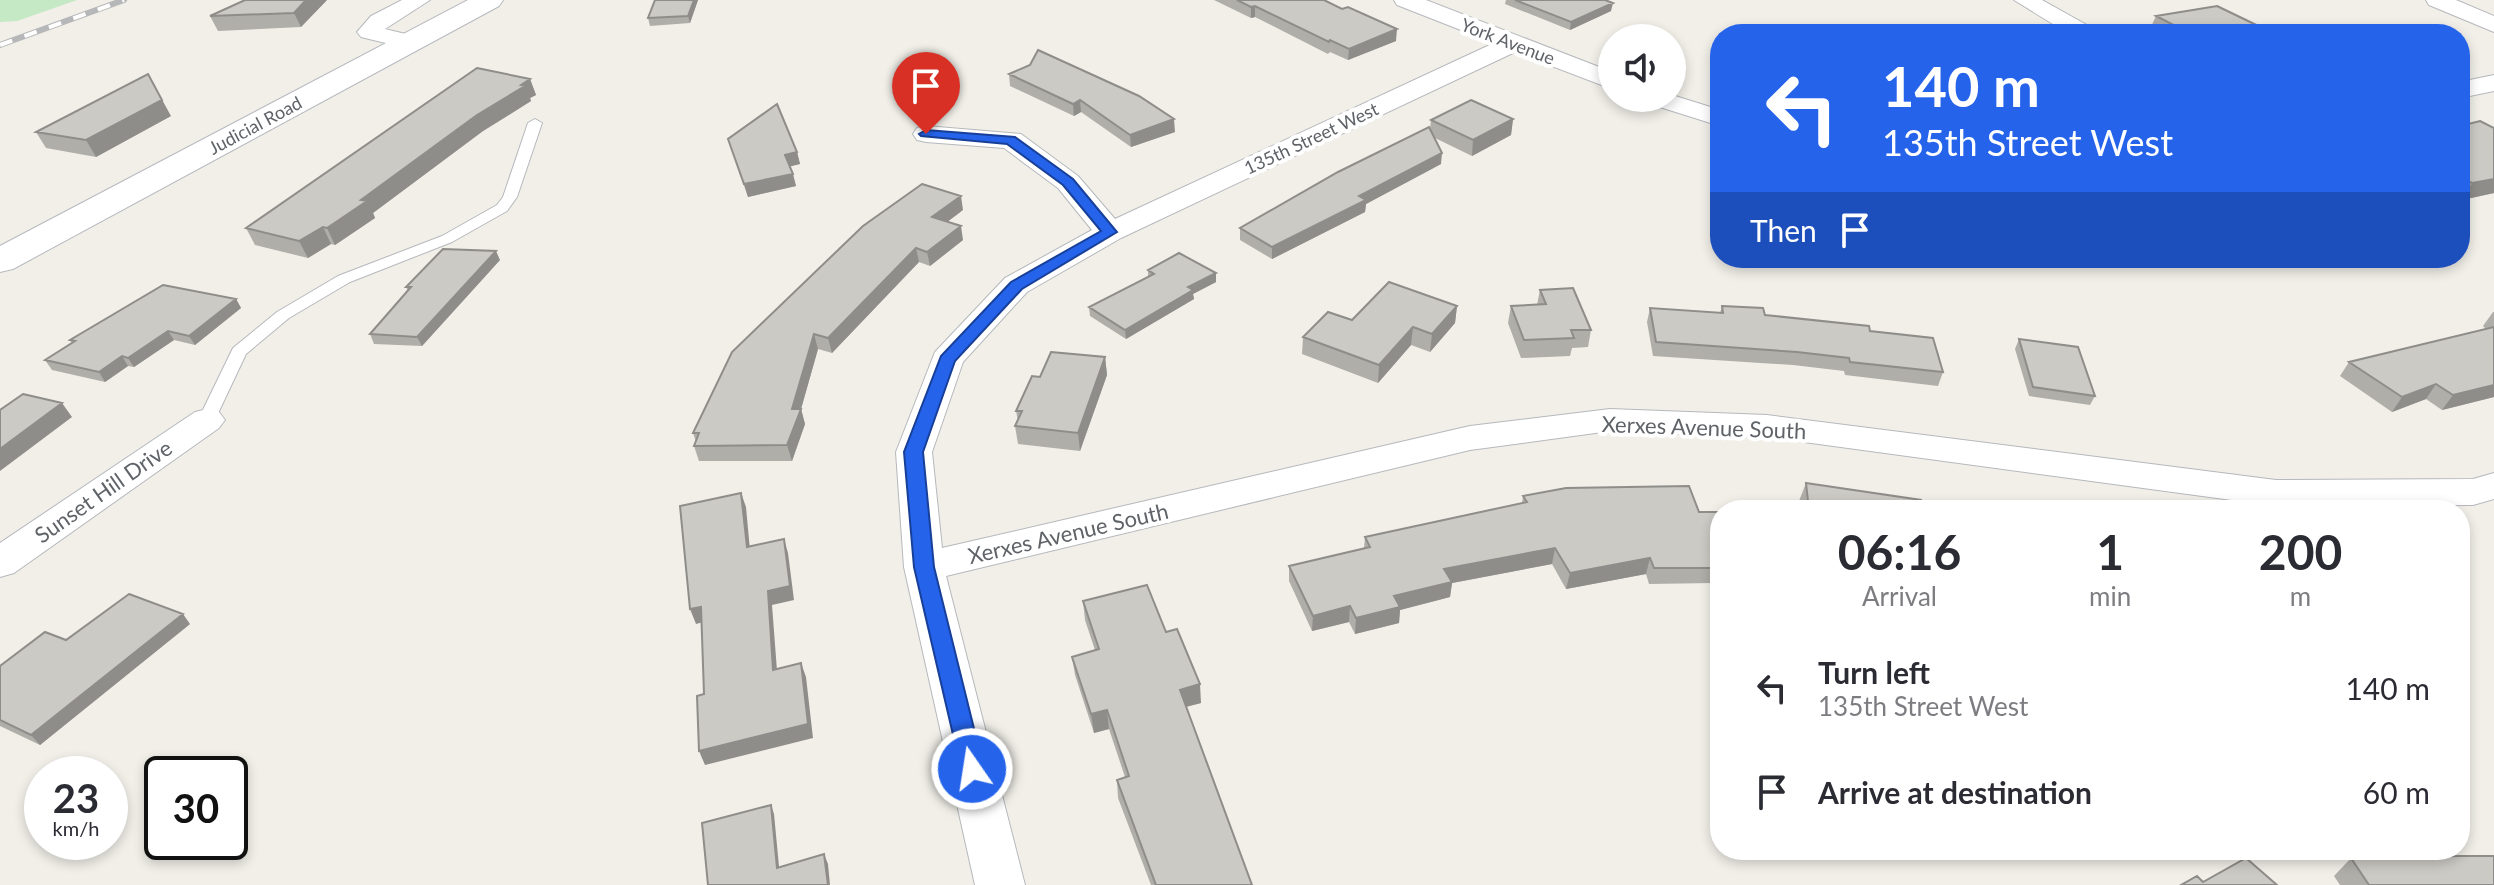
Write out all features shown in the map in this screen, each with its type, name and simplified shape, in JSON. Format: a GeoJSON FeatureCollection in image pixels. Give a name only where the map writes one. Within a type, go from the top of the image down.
{"type":"FeatureCollection","features":[{"type":"Feature","properties":{"kind":"street"},"geometry":{"type":"LineString","coordinates":[[410,42],[369,32],[379,21],[419,0]]}},
{"type":"Feature","properties":{"kind":"street","name":"Judicial Road"},"geometry":{"type":"LineString","coordinates":[[7,252],[489,0]]}},
{"type":"Feature","properties":{"kind":"street","name":"York Avenue"},"geometry":{"type":"LineString","coordinates":[[1405,0],[1598,76]]}},
{"type":"Feature","properties":{"kind":"street"},"geometry":{"type":"LineString","coordinates":[[2025,0],[2068,24]]}},
{"type":"Feature","properties":{"kind":"street"},"geometry":{"type":"LineString","coordinates":[[2437,0],[2494,25]]}},
{"type":"Feature","properties":{"kind":"street","name":"135th Street West"},"geometry":{"type":"LineString","coordinates":[[1000,885],[924,567],[914,452],[947,359],[1016,285],[1110,232],[1512,44]]}},
{"type":"Feature","properties":{"kind":"street"},"geometry":{"type":"LineString","coordinates":[[2470,88],[2494,83]]}},
{"type":"Feature","properties":{"kind":"street"},"geometry":{"type":"LineString","coordinates":[[1686,107],[1710,115]]}},
{"type":"Feature","properties":{"kind":"street"},"geometry":{"type":"LineString","coordinates":[[926,134],[1011,140],[1068,182],[1110,232]]}},
{"type":"Feature","properties":{"kind":"street","name":"Sunset Hill Drive"},"geometry":{"type":"LineString","coordinates":[[0,563],[207,420]]}},
{"type":"Feature","properties":{"kind":"street","name":"Xerxes Avenue South"},"geometry":{"type":"LineString","coordinates":[[924,567],[1470,438],[1610,420],[1767,426],[2276,493],[2473,492],[2494,486]]}},
{"type":"Feature","properties":{"kind":"lane"},"geometry":{"type":"LineString","coordinates":[[207,420],[239,352],[283,315],[344,279],[447,239],[502,208],[510,197],[535,123]]}},
{"type":"Feature","properties":{"kind":"green space"},"geometry":{"type":"Polygon","coordinates":[[[0,0],[77,0],[17,21],[0,22],[0,0]]]}},
{"type":"Feature","properties":{"kind":"building"},"geometry":{"type":"Polygon","coordinates":[[[245,0],[306,0],[294,13],[210,16],[245,0]]]}},
{"type":"Feature","properties":{"kind":"building"},"geometry":{"type":"Polygon","coordinates":[[[655,0],[694,0],[688,16],[648,18],[655,0]]]}},
{"type":"Feature","properties":{"kind":"building"},"geometry":{"type":"Polygon","coordinates":[[[1237,0],[1324,0],[1397,29],[1349,49],[1237,0]]]}},
{"type":"Feature","properties":{"kind":"building"},"geometry":{"type":"Polygon","coordinates":[[[1515,0],[1605,0],[1613,3],[1571,22],[1515,0]]]}},
{"type":"Feature","properties":{"kind":"building"},"geometry":{"type":"Polygon","coordinates":[[[2217,6],[2254,24],[2172,24],[2156,16],[2217,6]]]}},
{"type":"Feature","properties":{"kind":"building"},"geometry":{"type":"Polygon","coordinates":[[[1038,50],[1139,96],[1174,119],[1130,135],[1080,100],[1073,104],[1009,74],[1030,65],[1038,50]]]}},
{"type":"Feature","properties":{"kind":"building"},"geometry":{"type":"Polygon","coordinates":[[[477,68],[530,79],[521,85],[525,86],[477,115],[361,200],[367,201],[327,228],[323,227],[299,241],[246,228],[477,68]]]}},
{"type":"Feature","properties":{"kind":"building"},"geometry":{"type":"Polygon","coordinates":[[[148,74],[162,100],[86,140],[36,132],[148,74]]]}},
{"type":"Feature","properties":{"kind":"building"},"geometry":{"type":"Polygon","coordinates":[[[1471,100],[1513,119],[1473,140],[1431,120],[1471,100]]]}},
{"type":"Feature","properties":{"kind":"building"},"geometry":{"type":"Polygon","coordinates":[[[777,104],[797,152],[785,155],[793,174],[744,184],[728,139],[777,104]]]}},
{"type":"Feature","properties":{"kind":"building"},"geometry":{"type":"Polygon","coordinates":[[[2480,121],[2494,128],[2494,179],[2470,182],[2470,124],[2480,121]]]}},
{"type":"Feature","properties":{"kind":"building"},"geometry":{"type":"Polygon","coordinates":[[[1429,127],[1442,153],[1359,196],[1366,200],[1272,247],[1240,228],[1338,172],[1429,127]]]}},
{"type":"Feature","properties":{"kind":"building"},"geometry":{"type":"Polygon","coordinates":[[[922,184],[961,196],[932,217],[961,226],[927,252],[916,248],[828,338],[814,334],[792,409],[801,409],[787,445],[694,446],[699,433],[693,433],[732,352],[863,226],[922,184]]]}},
{"type":"Feature","properties":{"kind":"building"},"geometry":{"type":"Polygon","coordinates":[[[443,249],[496,251],[417,337],[370,334],[411,287],[406,287],[443,249]]]}},
{"type":"Feature","properties":{"kind":"building"},"geometry":{"type":"Polygon","coordinates":[[[1179,253],[1216,273],[1188,287],[1193,290],[1125,330],[1089,307],[1154,274],[1148,270],[1179,253]]]}},
{"type":"Feature","properties":{"kind":"building"},"geometry":{"type":"Polygon","coordinates":[[[1389,282],[1457,306],[1432,334],[1413,327],[1379,365],[1303,337],[1328,312],[1352,320],[1389,282]]]}},
{"type":"Feature","properties":{"kind":"building"},"geometry":{"type":"Polygon","coordinates":[[[163,285],[236,299],[189,336],[168,331],[128,358],[122,356],[99,372],[45,360],[75,341],[70,340],[163,285]]]}},
{"type":"Feature","properties":{"kind":"building"},"geometry":{"type":"Polygon","coordinates":[[[1573,288],[1591,330],[1571,330],[1574,338],[1524,340],[1511,306],[1546,304],[1540,290],[1573,288]]]}},
{"type":"Feature","properties":{"kind":"building"},"geometry":{"type":"Polygon","coordinates":[[[1722,306],[1763,308],[1765,315],[1869,326],[1870,331],[1933,338],[1943,372],[1850,362],[1849,358],[1797,352],[1656,342],[1650,308],[1723,313],[1722,306]]]}},
{"type":"Feature","properties":{"kind":"building"},"geometry":{"type":"Polygon","coordinates":[[[2494,327],[2494,385],[2453,395],[2436,384],[2402,397],[2349,362],[2494,327]]]}},
{"type":"Feature","properties":{"kind":"building"},"geometry":{"type":"Polygon","coordinates":[[[2019,339],[2078,347],[2095,396],[2033,387],[2019,339]]]}},
{"type":"Feature","properties":{"kind":"building"},"geometry":{"type":"Polygon","coordinates":[[[1051,352],[1105,357],[1078,433],[1015,426],[1022,411],[1016,411],[1032,376],[1040,377],[1051,352]]]}},
{"type":"Feature","properties":{"kind":"building"},"geometry":{"type":"Polygon","coordinates":[[[23,394],[62,403],[0,449],[0,410],[23,394]]]}},
{"type":"Feature","properties":{"kind":"building"},"geometry":{"type":"Polygon","coordinates":[[[1806,483],[1921,500],[1808,500],[1806,483]]]}},
{"type":"Feature","properties":{"kind":"building"},"geometry":{"type":"Polygon","coordinates":[[[1689,486],[1699,512],[1710,512],[1710,568],[1654,568],[1650,558],[1570,573],[1555,548],[1444,569],[1452,582],[1394,596],[1400,607],[1356,618],[1350,606],[1313,616],[1289,566],[1370,547],[1365,537],[1527,502],[1523,496],[1566,488],[1689,486]]]}},
{"type":"Feature","properties":{"kind":"building"},"geometry":{"type":"Polygon","coordinates":[[[741,493],[747,547],[784,539],[790,586],[768,591],[773,670],[801,663],[808,724],[699,751],[697,696],[704,694],[701,607],[690,609],[680,506],[741,493]]]}},
{"type":"Feature","properties":{"kind":"building"},"geometry":{"type":"Polygon","coordinates":[[[1147,585],[1166,632],[1177,629],[1200,684],[1180,690],[1252,885],[1156,885],[1117,780],[1129,776],[1107,710],[1091,714],[1072,657],[1099,649],[1083,601],[1147,585]]]}},
{"type":"Feature","properties":{"kind":"building"},"geometry":{"type":"Polygon","coordinates":[[[129,594],[183,614],[31,735],[0,720],[0,666],[45,632],[66,640],[129,594]]]}},
{"type":"Feature","properties":{"kind":"building"},"geometry":{"type":"Polygon","coordinates":[[[771,805],[777,868],[824,854],[828,885],[708,885],[702,823],[771,805]]]}},
{"type":"Feature","properties":{"kind":"building"},"geometry":{"type":"Polygon","coordinates":[[[2470,856],[2494,856],[2494,885],[2369,885],[2352,860],[2470,860],[2470,856]]]}},
{"type":"Feature","properties":{"kind":"building"},"geometry":{"type":"Polygon","coordinates":[[[2242,860],[2248,860],[2277,885],[2181,885],[2197,876],[2203,882],[2242,860]]]}},
{"type":"Feature","properties":{"kind":"railway"},"geometry":{"type":"LineString","coordinates":[[0,45],[124,0]]}},
{"type":"Feature","properties":{"kind":"route"},"geometry":{"type":"LineString","coordinates":[[926,134],[1011,140],[1068,182],[1110,232],[1016,285],[947,359],[914,452],[924,567],[972,769]]}}]}
